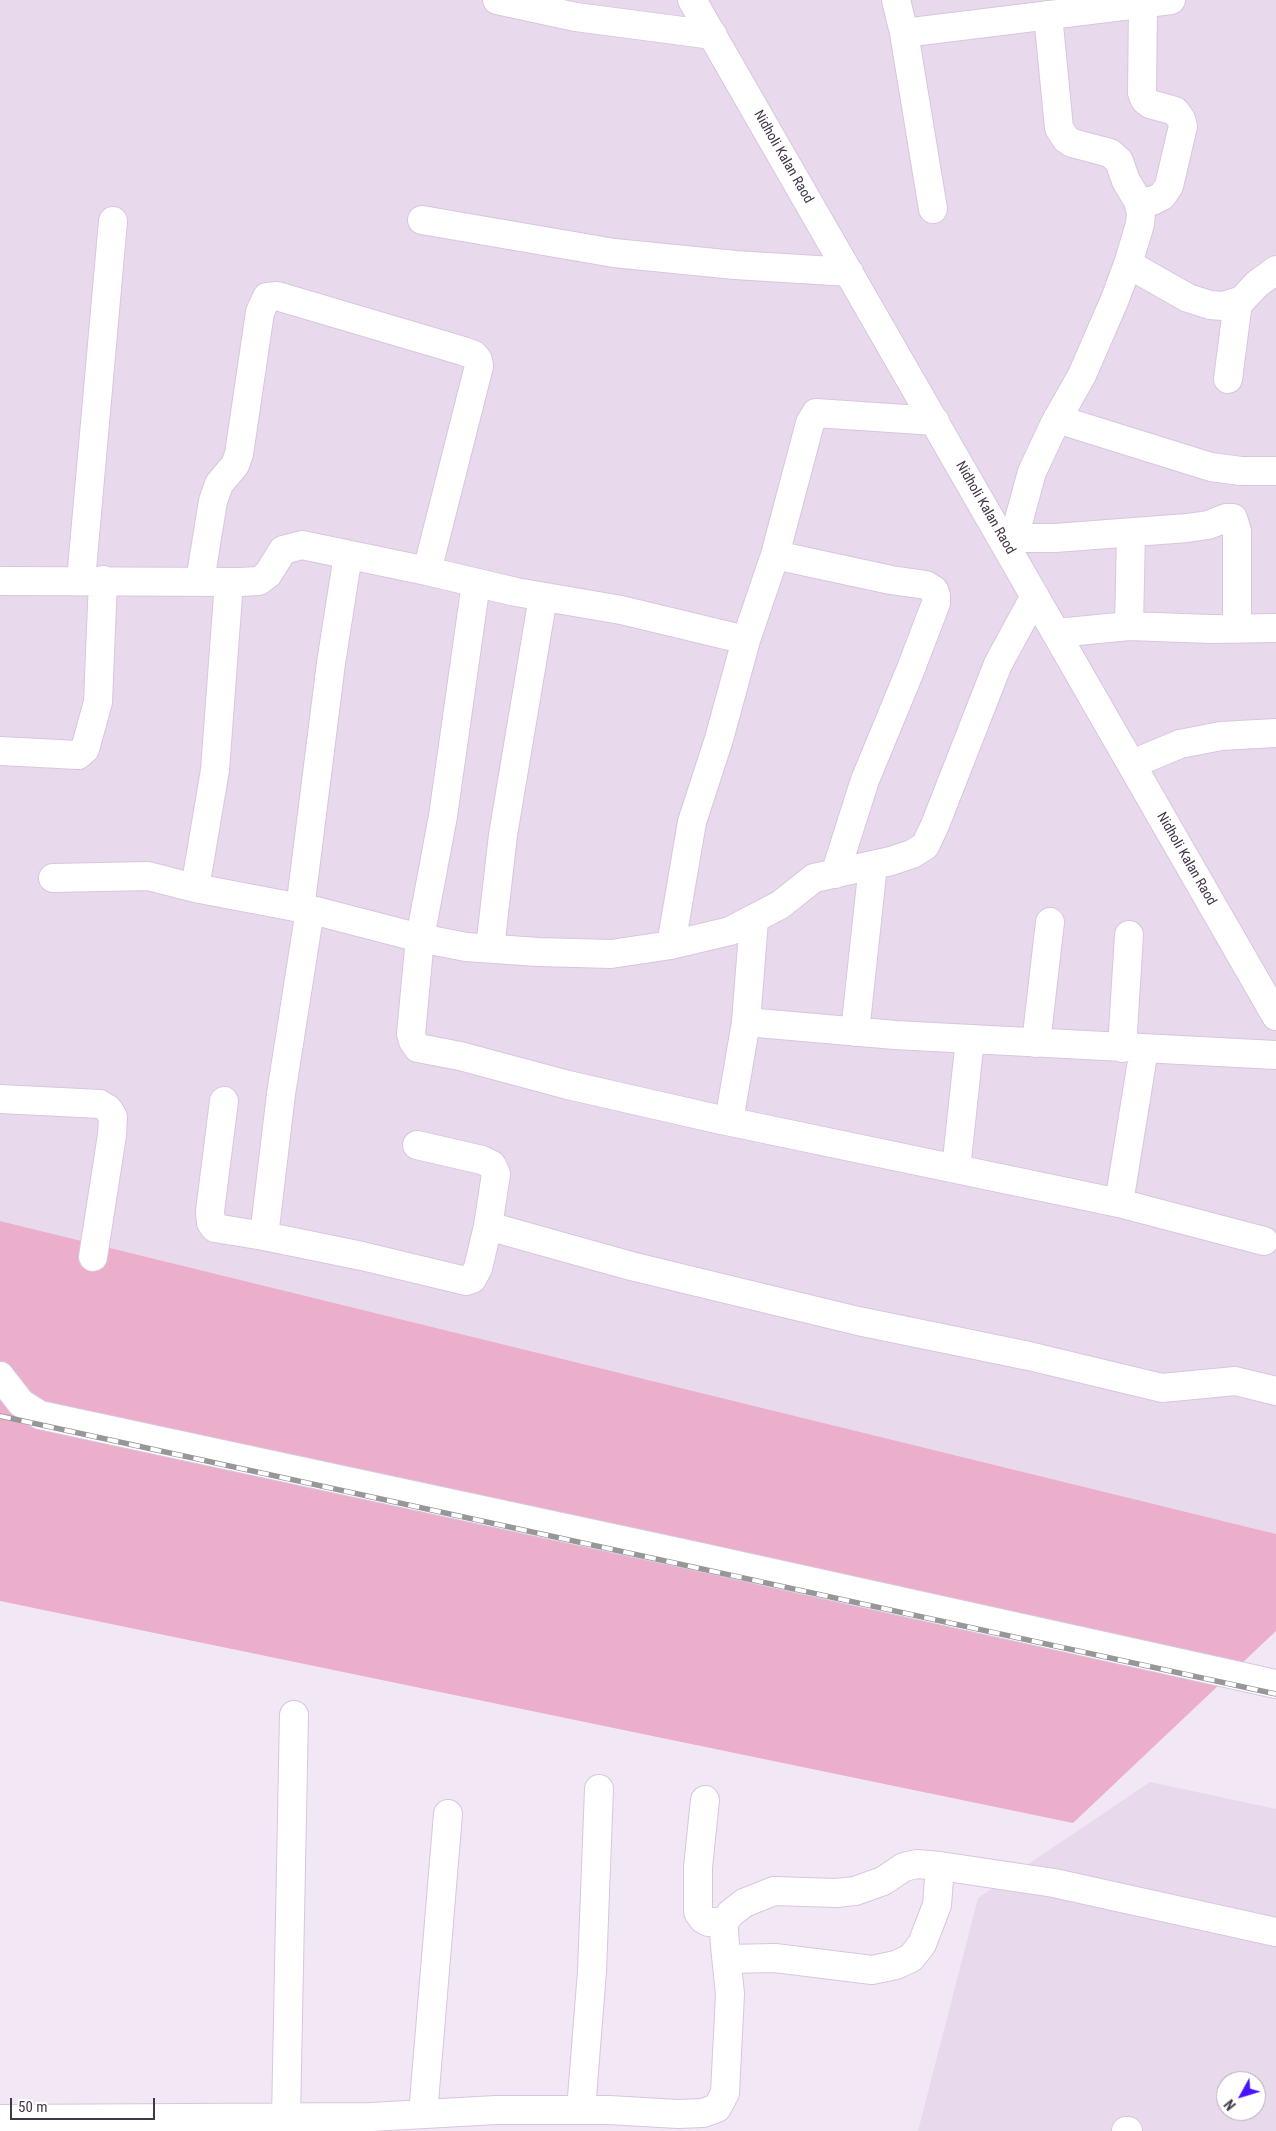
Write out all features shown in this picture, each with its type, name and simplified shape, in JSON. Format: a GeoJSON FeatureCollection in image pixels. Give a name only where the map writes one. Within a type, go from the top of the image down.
{"type":"FeatureCollection","features":[{"type":"Feature","properties":{"kind":"street"},"geometry":{"type":"LineString","coordinates":[[498,0],[576,17],[713,35]]}},
{"type":"Feature","properties":{"kind":"street","name":"Nidholi Kalan Raod"},"geometry":{"type":"LineString","coordinates":[[692,0],[935,421],[1012,545],[1035,596],[1276,1016]]}},
{"type":"Feature","properties":{"kind":"street"},"geometry":{"type":"LineString","coordinates":[[896,0],[904,33],[933,209]]}},
{"type":"Feature","properties":{"kind":"street"},"geometry":{"type":"LineString","coordinates":[[904,33],[1171,0]]}},
{"type":"Feature","properties":{"kind":"street"},"geometry":{"type":"LineString","coordinates":[[1138,201],[1157,199],[1162,196],[1169,186],[1183,126],[1182,119],[1175,111],[1150,104],[1145,100],[1142,93],[1158,1]]}},
{"type":"Feature","properties":{"kind":"street"},"geometry":{"type":"LineString","coordinates":[[1048,15],[1059,128],[1066,139],[1072,143],[1110,153],[1119,161],[1126,181],[1138,201],[1141,213],[1140,224],[1128,264],[1082,375],[1032,472],[1012,545],[1199,527],[1223,518],[1233,518],[1237,530],[1237,629]]}},
{"type":"Feature","properties":{"kind":"street"},"geometry":{"type":"LineString","coordinates":[[0,751],[78,755],[85,749],[98,702],[92,580],[114,220]]}},
{"type":"Feature","properties":{"kind":"street"},"geometry":{"type":"LineString","coordinates":[[422,220],[614,253],[735,265],[849,272]]}},
{"type":"Feature","properties":{"kind":"street"},"geometry":{"type":"LineString","coordinates":[[1128,264],[1188,298],[1216,306],[1238,302],[1257,284],[1276,270]]}},
{"type":"Feature","properties":{"kind":"street"},"geometry":{"type":"LineString","coordinates":[[200,581],[216,492],[219,484],[235,465],[239,454],[260,312],[267,297],[276,296],[463,351],[474,355],[478,360],[479,366],[427,571]]}},
{"type":"Feature","properties":{"kind":"street"},"geometry":{"type":"LineString","coordinates":[[1228,378],[1238,302]]}},
{"type":"Feature","properties":{"kind":"street"},"geometry":{"type":"LineString","coordinates":[[671,945],[692,822],[719,739],[746,640],[775,555],[810,423],[816,413],[935,421]]}},
{"type":"Feature","properties":{"kind":"street"},"geometry":{"type":"LineString","coordinates":[[1058,419],[1211,467],[1241,471],[1276,471]]}},
{"type":"Feature","properties":{"kind":"street"},"geometry":{"type":"LineString","coordinates":[[1129,626],[1131,533]]}},
{"type":"Feature","properties":{"kind":"street"},"geometry":{"type":"LineString","coordinates":[[0,581],[229,582],[259,580],[268,574],[283,550],[290,546],[302,545],[427,571],[476,584],[620,610],[746,640]]}},
{"type":"Feature","properties":{"kind":"street"},"geometry":{"type":"LineString","coordinates":[[264,1236],[305,909],[331,664],[348,555]]}},
{"type":"Feature","properties":{"kind":"street"},"geometry":{"type":"LineString","coordinates":[[775,555],[891,580],[926,585],[934,590],[936,596],[936,603],[920,646],[865,780],[835,874]]}},
{"type":"Feature","properties":{"kind":"street"},"geometry":{"type":"LineString","coordinates":[[195,888],[215,770],[229,582]]}},
{"type":"Feature","properties":{"kind":"street"},"geometry":{"type":"LineString","coordinates":[[476,584],[443,816],[420,938],[411,1034],[412,1041],[418,1048],[460,1056],[568,1085],[729,1121],[1118,1203],[1264,1241]]}},
{"type":"Feature","properties":{"kind":"street"},"geometry":{"type":"LineString","coordinates":[[53,878],[148,876],[195,888],[305,909],[420,938],[466,947],[611,954],[671,945],[730,931],[754,920],[786,901],[814,878],[912,854],[925,846],[998,664],[1035,596]]}},
{"type":"Feature","properties":{"kind":"street"},"geometry":{"type":"LineString","coordinates":[[490,948],[503,835],[543,597]]}},
{"type":"Feature","properties":{"kind":"street"},"geometry":{"type":"LineString","coordinates":[[1057,633],[1129,626],[1237,629],[1276,628]]}},
{"type":"Feature","properties":{"kind":"street"},"geometry":{"type":"LineString","coordinates":[[1132,764],[1180,744],[1221,736],[1276,733]]}},
{"type":"Feature","properties":{"kind":"street"},"geometry":{"type":"LineString","coordinates":[[855,1032],[873,865]]}},
{"type":"Feature","properties":{"kind":"street"},"geometry":{"type":"LineString","coordinates":[[729,1121],[746,1022],[754,920]]}},
{"type":"Feature","properties":{"kind":"street"},"geometry":{"type":"LineString","coordinates":[[1036,1043],[1050,922]]}},
{"type":"Feature","properties":{"kind":"street"},"geometry":{"type":"LineString","coordinates":[[1118,1203],[1133,1048],[1129,935]]}},
{"type":"Feature","properties":{"kind":"street"},"geometry":{"type":"LineString","coordinates":[[746,1022],[855,1032],[1276,1055]]}},
{"type":"Feature","properties":{"kind":"street"},"geometry":{"type":"LineString","coordinates":[[956,1169],[970,1039]]}},
{"type":"Feature","properties":{"kind":"street"},"geometry":{"type":"LineString","coordinates":[[0,1100],[100,1104],[108,1109],[113,1117],[112,1135],[93,1257]]}},
{"type":"Feature","properties":{"kind":"street"},"geometry":{"type":"LineString","coordinates":[[224,1101],[209,1219],[215,1228],[362,1256],[466,1282],[472,1279],[478,1268],[488,1226],[496,1174],[492,1165],[482,1160],[417,1145]]}},
{"type":"Feature","properties":{"kind":"street"},"geometry":{"type":"LineString","coordinates":[[488,1226],[632,1266],[858,1320],[1029,1356],[1162,1388],[1235,1382],[1276,1391]]}},
{"type":"Feature","properties":{"kind":"street"},"geometry":{"type":"LineString","coordinates":[[0,1376],[21,1403],[40,1415],[686,1554],[1276,1684]]}},
{"type":"Feature","properties":{"kind":"street"},"geometry":{"type":"LineString","coordinates":[[286,2118],[294,1715]]}},
{"type":"Feature","properties":{"kind":"street"},"geometry":{"type":"LineString","coordinates":[[581,2110],[592,1971],[599,1789]]}},
{"type":"Feature","properties":{"kind":"street"},"geometry":{"type":"LineString","coordinates":[[705,1800],[697,1890],[698,1912],[703,1920],[708,1922],[724,1922]]}},
{"type":"Feature","properties":{"kind":"street"},"geometry":{"type":"LineString","coordinates":[[423,2114],[448,1814]]}},
{"type":"Feature","properties":{"kind":"street"},"geometry":{"type":"LineString","coordinates":[[0,2119],[371,2117],[496,2110],[704,2113],[717,2108],[724,2093],[730,1994],[724,1922],[730,1914],[744,1904],[774,1891],[836,1893],[855,1891],[883,1881],[904,1867],[917,1864],[1054,1883],[1276,1932]]}},
{"type":"Feature","properties":{"kind":"street"},"geometry":{"type":"LineString","coordinates":[[726,1958],[775,1958],[872,1970],[896,1965],[911,1958],[922,1944],[937,1905],[940,1866]]}},
{"type":"Feature","properties":{"kind":"shaded area"},"geometry":{"type":"Polygon","coordinates":[[[0,0],[1276,0],[1276,1534],[0,1221],[0,0]]]}},
{"type":"Feature","properties":{"kind":"shaded area"},"geometry":{"type":"Polygon","coordinates":[[[0,1221],[1276,1534],[1276,1631],[1073,1823],[0,1601],[0,1221]]]}},
{"type":"Feature","properties":{"kind":"shaded area"},"geometry":{"type":"Polygon","coordinates":[[[1150,1782],[1276,1809],[1276,2131],[918,2131],[978,1898],[1150,1782]]]}},
{"type":"Feature","properties":{"kind":"railway"},"geometry":{"type":"LineString","coordinates":[[0,1416],[1276,1694]]}}]}
